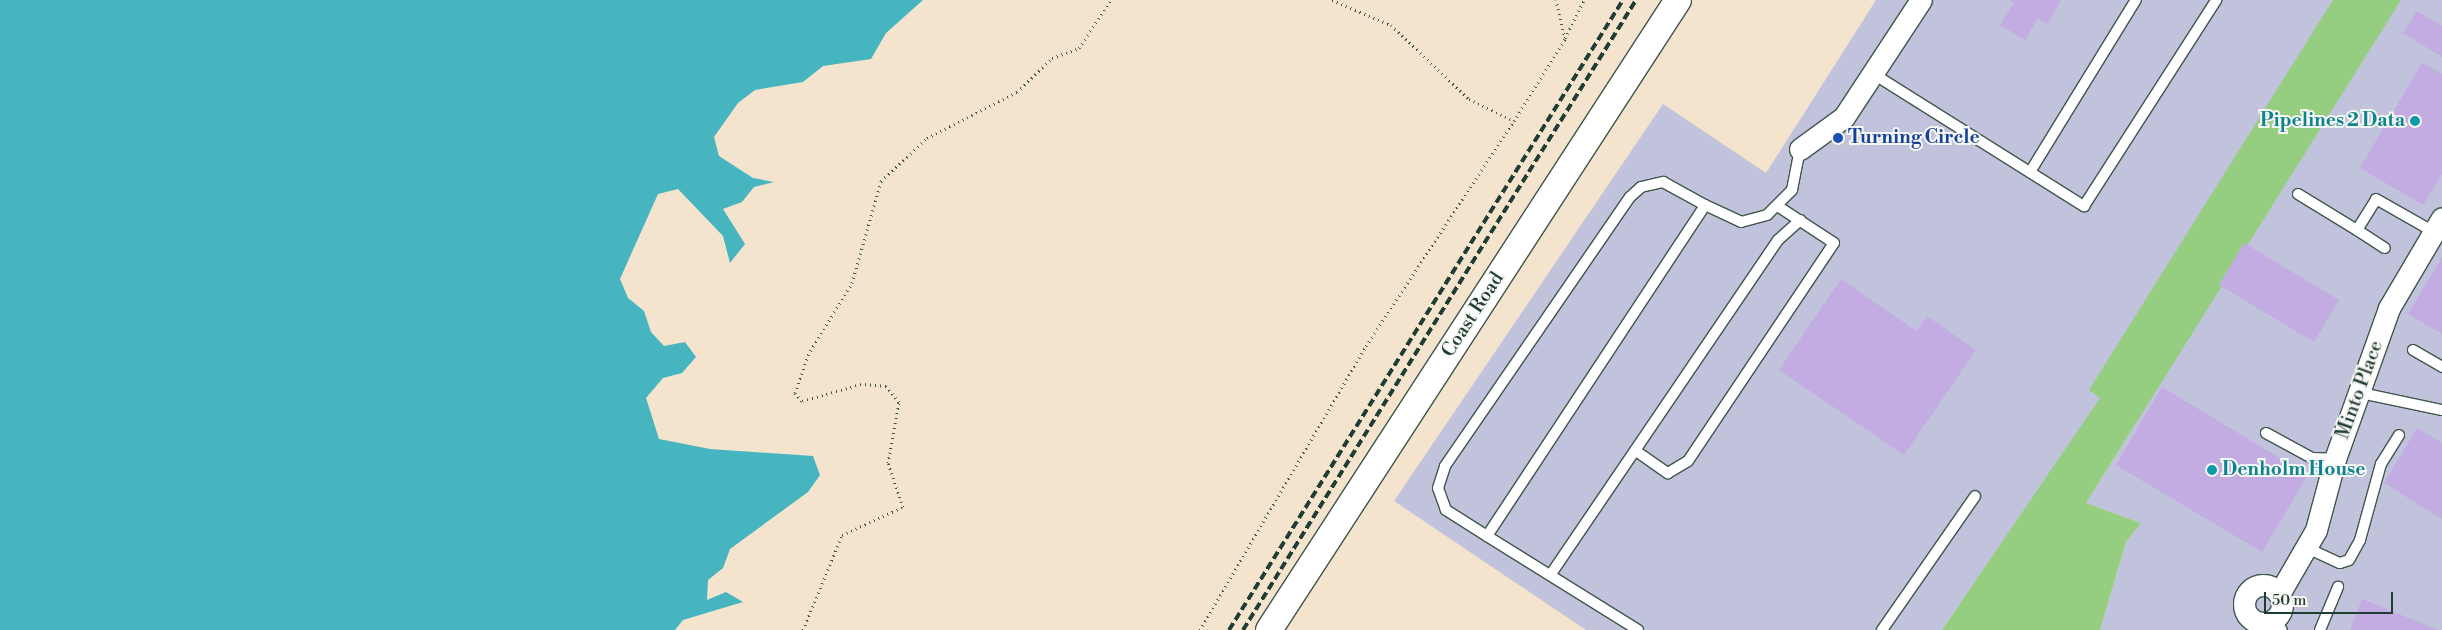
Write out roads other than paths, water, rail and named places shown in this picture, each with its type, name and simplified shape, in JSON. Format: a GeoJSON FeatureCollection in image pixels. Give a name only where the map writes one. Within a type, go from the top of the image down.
{"type":"FeatureCollection","features":[{"type":"Feature","properties":{"kind":"street","name":"Coast Road"},"geometry":{"type":"LineString","coordinates":[[1269,630],[1678,0]]}},
{"type":"Feature","properties":{"kind":"street"},"geometry":{"type":"LineString","coordinates":[[1800,150],[1844,117],[1875,75],[1921,0]]}},
{"type":"Feature","properties":{"kind":"street","name":"Minto Place"},"geometry":{"type":"LineString","coordinates":[[2279,594],[2316,530],[2335,459],[2361,393],[2389,308],[2438,225]]}},
{"type":"Feature","properties":{"kind":"street","name":"Minto Place"},"geometry":{"type":"LineString","coordinates":[[2263,584],[2279,594],[2283,605],[2278,625],[2262,623],[2250,618],[2244,601],[2250,590],[2263,584]]}},
{"type":"Feature","properties":{"kind":"lane"},"geometry":{"type":"LineString","coordinates":[[2030,172],[2136,0]]}},
{"type":"Feature","properties":{"kind":"lane"},"geometry":{"type":"LineString","coordinates":[[1875,75],[2084,206],[2216,0]]}},
{"type":"Feature","properties":{"kind":"lane"},"geometry":{"type":"LineString","coordinates":[[1638,630],[1446,510],[1438,488],[1445,466],[1630,197],[1641,188],[1663,182],[1741,222],[1756,221],[1780,207],[1792,190],[1800,150]]}},
{"type":"Feature","properties":{"kind":"lane"},"geometry":{"type":"LineString","coordinates":[[2298,194],[2385,248]]}},
{"type":"Feature","properties":{"kind":"lane"},"geometry":{"type":"LineString","coordinates":[[2358,230],[2376,199],[2438,225]]}},
{"type":"Feature","properties":{"kind":"lane"},"geometry":{"type":"LineString","coordinates":[[1487,536],[1705,205]]}},
{"type":"Feature","properties":{"kind":"lane"},"geometry":{"type":"LineString","coordinates":[[1636,451],[1668,474],[1688,460],[1834,243],[1780,207]]}},
{"type":"Feature","properties":{"kind":"lane"},"geometry":{"type":"LineString","coordinates":[[1551,574],[1778,240],[1800,220]]}},
{"type":"Feature","properties":{"kind":"lane"},"geometry":{"type":"LineString","coordinates":[[2413,350],[2442,367]]}},
{"type":"Feature","properties":{"kind":"lane"},"geometry":{"type":"LineString","coordinates":[[2361,393],[2441,408]]}},
{"type":"Feature","properties":{"kind":"lane"},"geometry":{"type":"LineString","coordinates":[[2266,433],[2312,458],[2335,459]]}},
{"type":"Feature","properties":{"kind":"lane"},"geometry":{"type":"LineString","coordinates":[[2306,547],[2340,563],[2349,560],[2360,540],[2381,464],[2399,435]]}},
{"type":"Feature","properties":{"kind":"lane"},"geometry":{"type":"LineString","coordinates":[[1882,630],[1975,496]]}},
{"type":"Feature","properties":{"kind":"lane"},"geometry":{"type":"LineString","coordinates":[[2320,630],[2338,587]]}},
{"type":"Feature","properties":{"kind":"water"},"geometry":{"type":"Polygon","coordinates":[[[0,0],[923,0],[886,33],[871,59],[823,66],[803,82],[755,90],[738,103],[714,137],[719,156],[753,178],[774,182],[754,187],[742,202],[723,209],[745,244],[730,263],[723,236],[678,189],[658,194],[620,279],[628,298],[644,311],[651,332],[664,346],[685,342],[696,357],[682,373],[663,378],[646,398],[659,439],[710,449],[813,456],[820,475],[808,492],[730,549],[723,568],[708,580],[707,600],[726,592],[743,602],[683,620],[675,630],[0,630],[0,0]]]}},
{"type":"Feature","properties":{"kind":"railway"},"geometry":{"type":"LineString","coordinates":[[1229,630],[1623,0]]}},
{"type":"Feature","properties":{"kind":"railway"},"geometry":{"type":"LineString","coordinates":[[1243,630],[1636,0]]}},
{"type":"Feature","properties":{"kind":"place","name":"Pipelines 2 Data"},"geometry":{"type":"Point","coordinates":[2415,121]}},
{"type":"Feature","properties":{"kind":"place","name":"Turning Circle"},"geometry":{"type":"Point","coordinates":[1838,138]}},
{"type":"Feature","properties":{"kind":"place","name":"Denholm House"},"geometry":{"type":"Point","coordinates":[2212,470]}}]}
